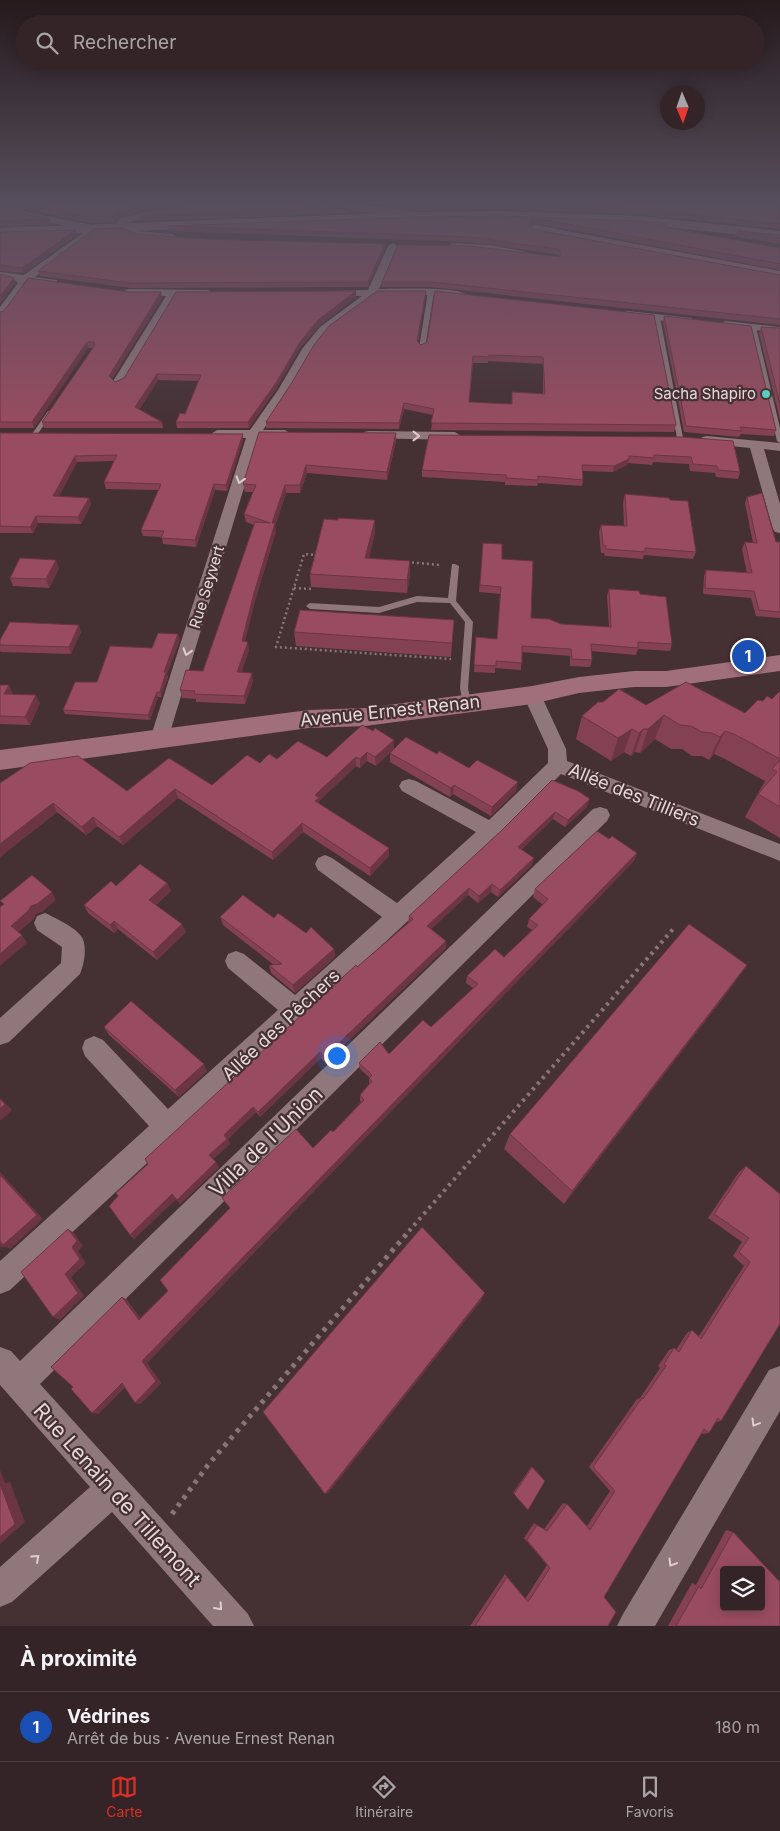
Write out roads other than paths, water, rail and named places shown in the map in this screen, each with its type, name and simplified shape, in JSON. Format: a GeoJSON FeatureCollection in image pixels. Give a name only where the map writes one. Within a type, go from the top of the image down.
{"type":"FeatureCollection","features":[{"type":"Feature","properties":{"kind":"main road","name":"Avenue Ernest Renan"},"geometry":{"type":"LineString","coordinates":[[0,760],[309,720],[365,717],[532,696],[579,686],[634,679],[674,678],[780,662]]}},
{"type":"Feature","properties":{"kind":"street"},"geometry":{"type":"LineString","coordinates":[[0,314],[22,285],[24,279]]}},
{"type":"Feature","properties":{"kind":"street"},"geometry":{"type":"LineString","coordinates":[[0,283],[24,279],[65,284]]}},
{"type":"Feature","properties":{"kind":"street"},"geometry":{"type":"LineString","coordinates":[[372,293],[379,279]]}},
{"type":"Feature","properties":{"kind":"street"},"geometry":{"type":"LineString","coordinates":[[122,292],[217,294]]}},
{"type":"Feature","properties":{"kind":"street"},"geometry":{"type":"LineString","coordinates":[[118,384],[173,292]]}},
{"type":"Feature","properties":{"kind":"street"},"geometry":{"type":"LineString","coordinates":[[315,293],[431,292],[475,297]]}},
{"type":"Feature","properties":{"kind":"street","name":"Rue Seyvert"},"geometry":{"type":"LineString","coordinates":[[159,739],[254,434],[284,390],[308,349],[324,329],[372,293]]}},
{"type":"Feature","properties":{"kind":"street"},"geometry":{"type":"LineString","coordinates":[[618,313],[780,330]]}},
{"type":"Feature","properties":{"kind":"street"},"geometry":{"type":"LineString","coordinates":[[20,434],[55,434]]}},
{"type":"Feature","properties":{"kind":"street"},"geometry":{"type":"LineString","coordinates":[[204,434],[301,434]]}},
{"type":"Feature","properties":{"kind":"street"},"geometry":{"type":"LineString","coordinates":[[358,435],[465,436]]}},
{"type":"Feature","properties":{"kind":"street"},"geometry":{"type":"LineString","coordinates":[[684,438],[780,447]]}},
{"type":"Feature","properties":{"kind":"street"},"geometry":{"type":"LineString","coordinates":[[756,445],[780,529]]}},
{"type":"Feature","properties":{"kind":"street","name":"Allée des Tilliers"},"geometry":{"type":"LineString","coordinates":[[532,696],[557,749],[558,765],[780,853]]}},
{"type":"Feature","properties":{"kind":"street","name":"Allée des Pêchers"},"geometry":{"type":"LineString","coordinates":[[0,1280],[491,831],[558,765]]}},
{"type":"Feature","properties":{"kind":"street"},"geometry":{"type":"LineString","coordinates":[[409,786],[491,831]]}},
{"type":"Feature","properties":{"kind":"street","name":"Villa de l'Union"},"geometry":{"type":"LineString","coordinates":[[9,1373],[600,816]]}},
{"type":"Feature","properties":{"kind":"street"},"geometry":{"type":"LineString","coordinates":[[326,864],[398,916]]}},
{"type":"Feature","properties":{"kind":"street"},"geometry":{"type":"LineString","coordinates":[[0,1034],[72,967],[73,942],[46,922]]}},
{"type":"Feature","properties":{"kind":"street"},"geometry":{"type":"LineString","coordinates":[[236,961],[296,1010]]}},
{"type":"Feature","properties":{"kind":"street"},"geometry":{"type":"LineString","coordinates":[[94,1048],[168,1128]]}},
{"type":"Feature","properties":{"kind":"street","name":"Rue Lenain de Tillemont"},"geometry":{"type":"LineString","coordinates":[[9,1373],[236,1626]]}},
{"type":"Feature","properties":{"kind":"street"},"geometry":{"type":"LineString","coordinates":[[635,1626],[780,1381]]}},
{"type":"Feature","properties":{"kind":"street"},"geometry":{"type":"LineString","coordinates":[[0,1590],[112,1490]]}},
{"type":"Feature","properties":{"kind":"lane"},"geometry":{"type":"LineString","coordinates":[[422,348],[431,292]]}},
{"type":"Feature","properties":{"kind":"lane"},"geometry":{"type":"LineString","coordinates":[[657,317],[684,438]]}},
{"type":"Feature","properties":{"kind":"lane"},"geometry":{"type":"LineString","coordinates":[[753,327],[780,441]]}},
{"type":"Feature","properties":{"kind":"lane"},"geometry":{"type":"LineString","coordinates":[[35,434],[55,405]]}},
{"type":"Feature","properties":{"kind":"lane"},"geometry":{"type":"LineString","coordinates":[[456,566],[452,601],[469,622],[464,688],[467,704]]}},
{"type":"Feature","properties":{"kind":"lane"},"geometry":{"type":"LineString","coordinates":[[310,606],[379,610],[417,599],[452,601]]}},
{"type":"Feature","properties":{"kind":"place","name":"Sacha Shapiro"},"geometry":{"type":"Point","coordinates":[766,394]}},
{"type":"Feature","properties":{"kind":"place","name":"Védrines"},"geometry":{"type":"Point","coordinates":[748,656]}}]}
